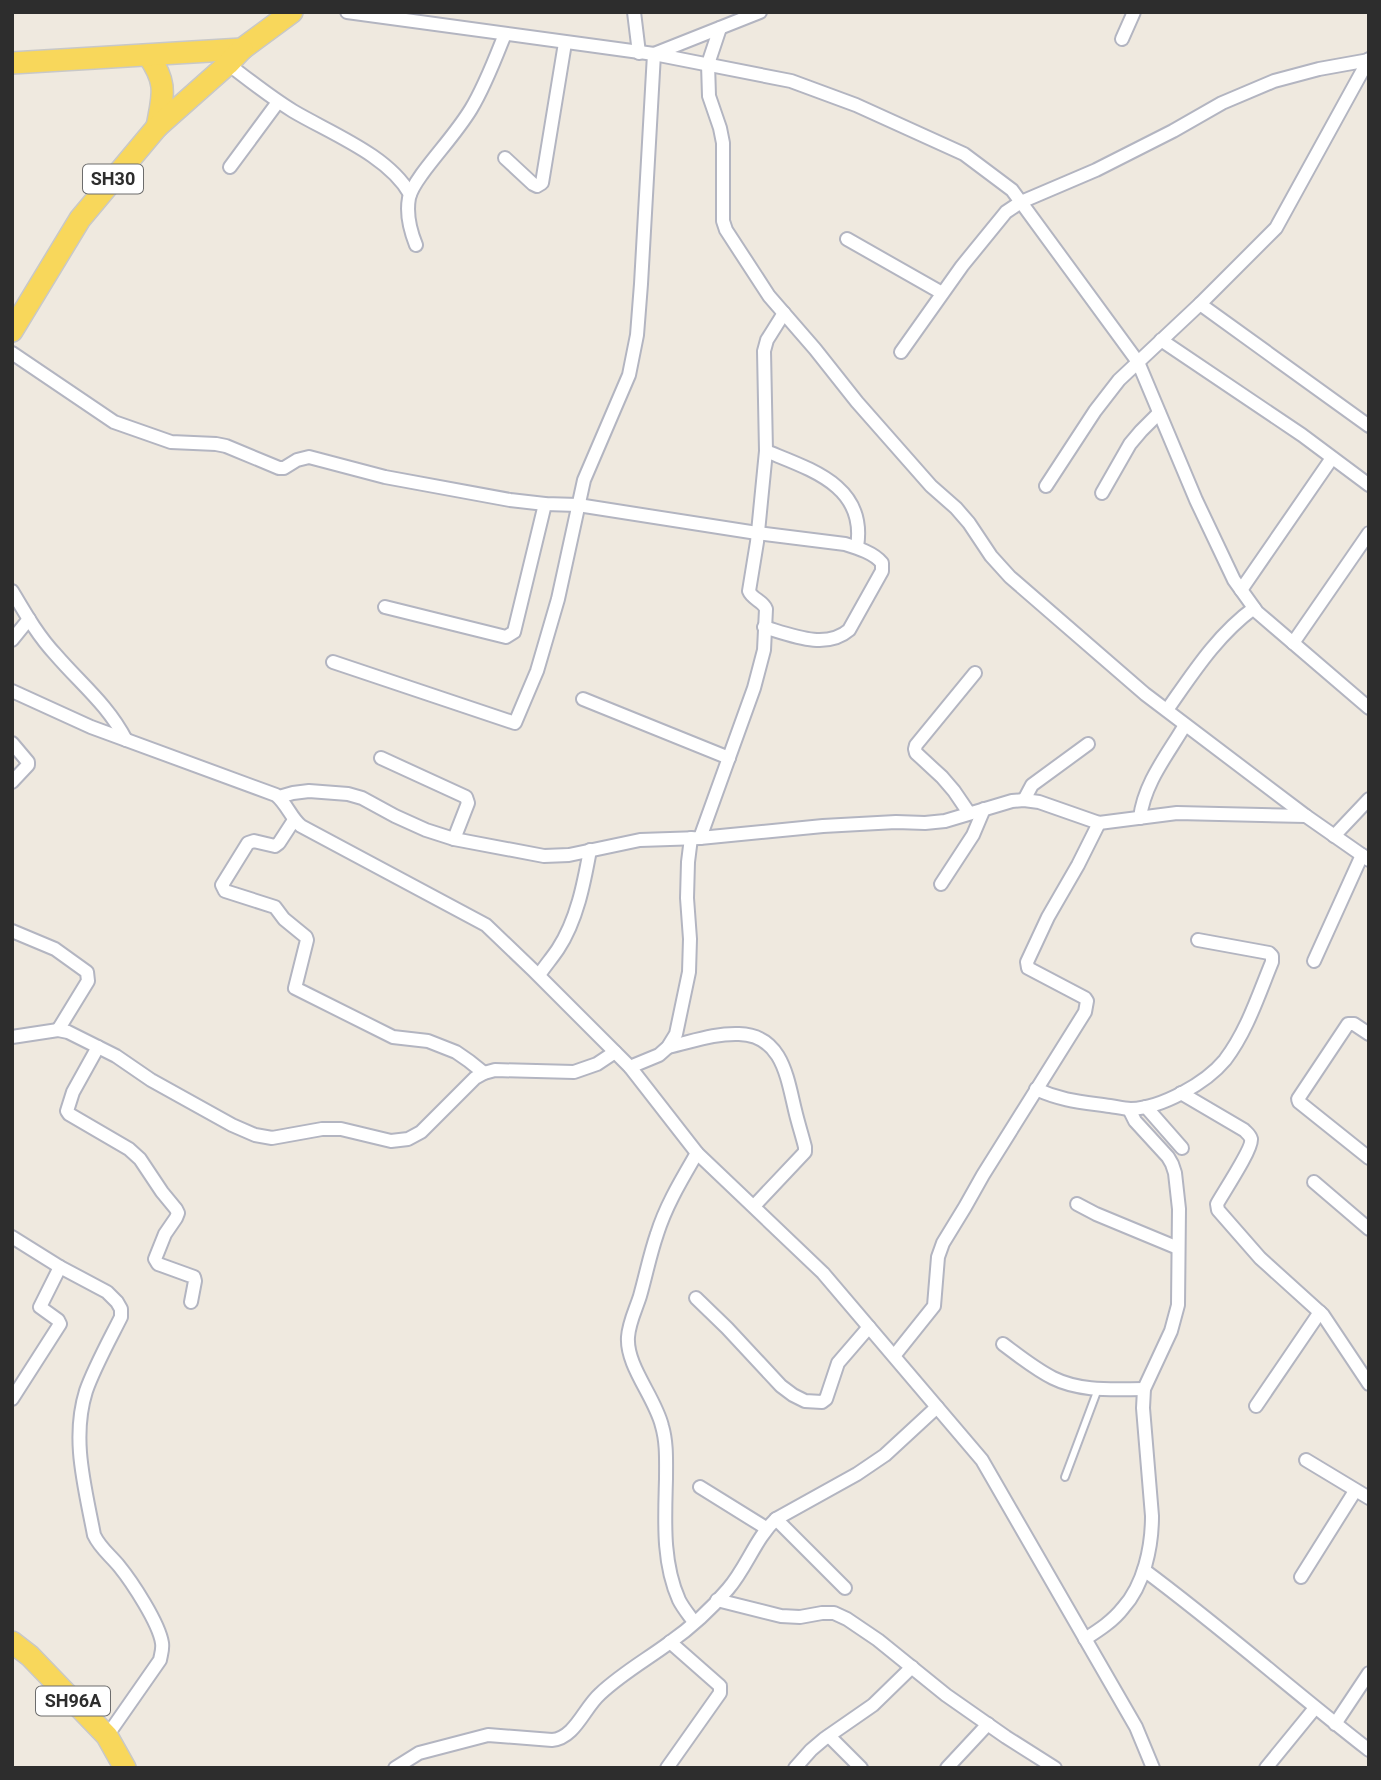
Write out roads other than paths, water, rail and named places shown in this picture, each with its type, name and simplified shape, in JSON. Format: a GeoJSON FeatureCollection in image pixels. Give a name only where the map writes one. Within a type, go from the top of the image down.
{"type":"FeatureCollection","features":[{"type":"Feature","properties":{"kind":"main road"},"geometry":{"type":"LineString","coordinates":[[12,63],[148,55],[235,57],[292,12]]}},
{"type":"Feature","properties":{"kind":"main road"},"geometry":{"type":"LineString","coordinates":[[148,55],[159,71],[163,83],[157,127]]}},
{"type":"Feature","properties":{"kind":"main road","name":"SH30"},"geometry":{"type":"LineString","coordinates":[[12,331],[80,219],[157,127],[235,57]]}},
{"type":"Feature","properties":{"kind":"main road","name":"SH96A"},"geometry":{"type":"LineString","coordinates":[[12,1642],[30,1656],[107,1736],[124,1768]]}},
{"type":"Feature","properties":{"kind":"street"},"geometry":{"type":"LineString","coordinates":[[347,12],[654,54],[791,81],[856,105],[964,155],[1012,190],[1138,362],[1196,500],[1234,580],[1254,608],[1369,708]]}},
{"type":"Feature","properties":{"kind":"street"},"geometry":{"type":"LineString","coordinates":[[634,12],[639,52]]}},
{"type":"Feature","properties":{"kind":"street"},"geometry":{"type":"LineString","coordinates":[[654,54],[760,12]]}},
{"type":"Feature","properties":{"kind":"street"},"geometry":{"type":"LineString","coordinates":[[1122,39],[1134,12]]}},
{"type":"Feature","properties":{"kind":"street"},"geometry":{"type":"LineString","coordinates":[[720,28],[708,64],[709,96],[723,143],[723,221],[726,230],[769,296],[931,486],[969,523],[991,556],[1010,576],[1145,694],[1365,858],[1314,961]]}},
{"type":"Feature","properties":{"kind":"street"},"geometry":{"type":"LineString","coordinates":[[416,245],[407,211],[410,194],[438,151],[472,107],[488,77],[505,34]]}},
{"type":"Feature","properties":{"kind":"street"},"geometry":{"type":"LineString","coordinates":[[505,158],[533,184],[537,186],[542,183],[565,43]]}},
{"type":"Feature","properties":{"kind":"street"},"geometry":{"type":"LineString","coordinates":[[333,662],[515,723],[541,659],[558,599],[584,480],[629,375],[637,335],[641,284],[654,54]]}},
{"type":"Feature","properties":{"kind":"street"},"geometry":{"type":"LineString","coordinates":[[235,57],[278,102],[348,140],[403,183],[410,194]]}},
{"type":"Feature","properties":{"kind":"street"},"geometry":{"type":"LineString","coordinates":[[901,352],[996,223],[1021,202],[1096,170],[1222,103],[1274,81],[1369,59]]}},
{"type":"Feature","properties":{"kind":"street"},"geometry":{"type":"LineString","coordinates":[[1046,486],[1095,411],[1119,380],[1276,228],[1369,59]]}},
{"type":"Feature","properties":{"kind":"street"},"geometry":{"type":"LineString","coordinates":[[230,166],[278,102]]}},
{"type":"Feature","properties":{"kind":"street"},"geometry":{"type":"LineString","coordinates":[[847,239],[942,293]]}},
{"type":"Feature","properties":{"kind":"street"},"geometry":{"type":"LineString","coordinates":[[1200,304],[1369,426]]}},
{"type":"Feature","properties":{"kind":"street"},"geometry":{"type":"LineString","coordinates":[[630,1067],[659,1055],[676,1034],[689,972],[688,862],[729,758],[764,650],[764,605],[749,591],[766,451],[764,351],[767,340],[784,313]]}},
{"type":"Feature","properties":{"kind":"street"},"geometry":{"type":"LineString","coordinates":[[1161,340],[1302,435],[1369,485]]}},
{"type":"Feature","properties":{"kind":"street"},"geometry":{"type":"LineString","coordinates":[[12,353],[114,422],[172,442],[226,446],[279,468],[309,457],[385,477],[510,500],[578,505],[845,544],[878,558],[883,566],[849,629],[842,636],[835,639],[802,638],[764,628]]}},
{"type":"Feature","properties":{"kind":"street"},"geometry":{"type":"LineString","coordinates":[[1102,493],[1130,444],[1159,414]]}},
{"type":"Feature","properties":{"kind":"street"},"geometry":{"type":"LineString","coordinates":[[766,451],[805,467],[838,487],[846,496],[856,517],[859,532],[857,547]]}},
{"type":"Feature","properties":{"kind":"street"},"geometry":{"type":"LineString","coordinates":[[1241,590],[1332,458]]}},
{"type":"Feature","properties":{"kind":"street"},"geometry":{"type":"LineString","coordinates":[[386,607],[506,637],[511,635],[514,632],[545,504]]}},
{"type":"Feature","properties":{"kind":"street"},"geometry":{"type":"LineString","coordinates":[[1293,643],[1369,533]]}},
{"type":"Feature","properties":{"kind":"street"},"geometry":{"type":"LineString","coordinates":[[12,591],[54,654],[108,710],[126,740]]}},
{"type":"Feature","properties":{"kind":"street"},"geometry":{"type":"LineString","coordinates":[[1167,710],[1227,629],[1254,608]]}},
{"type":"Feature","properties":{"kind":"street"},"geometry":{"type":"LineString","coordinates":[[12,640],[29,619]]}},
{"type":"Feature","properties":{"kind":"street"},"geometry":{"type":"LineString","coordinates":[[969,813],[954,791],[915,749],[975,673]]}},
{"type":"Feature","properties":{"kind":"street"},"geometry":{"type":"LineString","coordinates":[[12,691],[91,727],[276,795],[301,826],[486,925],[539,975],[630,1067],[697,1153],[823,1273],[982,1460],[1136,1727],[1153,1768]]}},
{"type":"Feature","properties":{"kind":"street"},"geometry":{"type":"LineString","coordinates":[[583,699],[729,758]]}},
{"type":"Feature","properties":{"kind":"street"},"geometry":{"type":"LineString","coordinates":[[1140,817],[1148,786],[1185,725]]}},
{"type":"Feature","properties":{"kind":"street"},"geometry":{"type":"LineString","coordinates":[[12,743],[28,762],[12,782]]}},
{"type":"Feature","properties":{"kind":"street"},"geometry":{"type":"LineString","coordinates":[[1024,800],[1036,782],[1088,744]]}},
{"type":"Feature","properties":{"kind":"street"},"geometry":{"type":"LineString","coordinates":[[381,758],[467,797],[468,803],[454,839]]}},
{"type":"Feature","properties":{"kind":"street"},"geometry":{"type":"LineString","coordinates":[[279,797],[309,792],[348,794],[362,798],[406,821],[454,839],[544,856],[569,855],[640,839],[696,838],[822,826],[945,821],[1012,801],[1024,800],[1039,802],[1099,823],[1177,813],[1306,816]]}},
{"type":"Feature","properties":{"kind":"street"},"geometry":{"type":"LineString","coordinates":[[1334,836],[1369,799]]}},
{"type":"Feature","properties":{"kind":"street"},"geometry":{"type":"LineString","coordinates":[[942,884],[973,835],[984,809]]}},
{"type":"Feature","properties":{"kind":"street"},"geometry":{"type":"LineString","coordinates":[[294,820],[279,843],[248,843],[222,886],[225,891],[275,907],[284,919],[306,937],[294,986],[296,990],[393,1037],[428,1041],[448,1049],[484,1073]]}},
{"type":"Feature","properties":{"kind":"street"},"geometry":{"type":"LineString","coordinates":[[894,1356],[931,1311],[935,1297],[938,1257],[943,1243],[982,1175],[1085,1012],[1085,998],[1028,968],[1027,962],[1048,916],[1099,823]]}},
{"type":"Feature","properties":{"kind":"street"},"geometry":{"type":"LineString","coordinates":[[539,975],[559,947],[572,920],[590,850]]}},
{"type":"Feature","properties":{"kind":"street"},"geometry":{"type":"LineString","coordinates":[[12,931],[55,948],[87,972],[88,981],[58,1030]]}},
{"type":"Feature","properties":{"kind":"street"},"geometry":{"type":"LineString","coordinates":[[1036,1089],[1067,1101],[1129,1109],[1146,1107],[1201,1082],[1224,1061],[1242,1033],[1272,962],[1272,956],[1269,953],[1198,940]]}},
{"type":"Feature","properties":{"kind":"street"},"geometry":{"type":"LineString","coordinates":[[1369,1034],[1354,1024],[1348,1024],[1298,1099],[1369,1158]]}},
{"type":"Feature","properties":{"kind":"street"},"geometry":{"type":"LineString","coordinates":[[12,1037],[58,1030],[68,1032],[117,1056],[151,1080],[232,1125],[272,1139],[322,1129],[341,1129],[391,1141],[408,1139],[421,1132],[475,1078],[484,1073],[495,1070],[574,1072],[615,1052]]}},
{"type":"Feature","properties":{"kind":"street"},"geometry":{"type":"LineString","coordinates":[[668,1047],[727,1034],[741,1034],[756,1037],[775,1051],[786,1073],[805,1147],[804,1152],[754,1206]]}},
{"type":"Feature","properties":{"kind":"street"},"geometry":{"type":"LineString","coordinates":[[98,1047],[73,1093],[67,1111],[129,1149],[140,1159],[176,1209],[176,1218],[165,1234],[155,1259],[158,1264],[194,1278],[191,1302]]}},
{"type":"Feature","properties":{"kind":"street"},"geometry":{"type":"LineString","coordinates":[[1181,1093],[1250,1136],[1251,1144],[1217,1204],[1218,1210],[1260,1258],[1320,1312],[1369,1384]]}},
{"type":"Feature","properties":{"kind":"street"},"geometry":{"type":"LineString","coordinates":[[1146,1107],[1182,1148]]}},
{"type":"Feature","properties":{"kind":"street"},"geometry":{"type":"LineString","coordinates":[[1085,1639],[1111,1621],[1125,1607],[1136,1591],[1144,1570],[1152,1534],[1152,1504],[1143,1408],[1144,1389],[1171,1331],[1178,1304],[1179,1209],[1175,1173],[1168,1157],[1135,1121],[1129,1109]]}},
{"type":"Feature","properties":{"kind":"street"},"geometry":{"type":"LineString","coordinates":[[694,1622],[679,1600],[669,1565],[665,1534],[666,1450],[663,1427],[635,1366],[628,1339],[657,1233],[675,1191],[697,1153]]}},
{"type":"Feature","properties":{"kind":"street"},"geometry":{"type":"LineString","coordinates":[[1314,1182],[1369,1229]]}},
{"type":"Feature","properties":{"kind":"street"},"geometry":{"type":"LineString","coordinates":[[1077,1204],[1178,1248]]}},
{"type":"Feature","properties":{"kind":"street"},"geometry":{"type":"LineString","coordinates":[[12,1237],[107,1292],[121,1309],[121,1317],[87,1389],[79,1443],[81,1466],[94,1535],[138,1594],[158,1630],[162,1653],[160,1660],[107,1736]]}},
{"type":"Feature","properties":{"kind":"street"},"geometry":{"type":"LineString","coordinates":[[12,1399],[60,1324],[40,1307],[60,1267]]}},
{"type":"Feature","properties":{"kind":"street"},"geometry":{"type":"LineString","coordinates":[[696,1298],[781,1386],[805,1401],[822,1402],[826,1399],[838,1363],[869,1327]]}},
{"type":"Feature","properties":{"kind":"street"},"geometry":{"type":"LineString","coordinates":[[1256,1406],[1320,1312]]}},
{"type":"Feature","properties":{"kind":"street"},"geometry":{"type":"LineString","coordinates":[[1003,1344],[1054,1378],[1079,1386],[1098,1389],[1144,1389]]}},
{"type":"Feature","properties":{"kind":"street"},"geometry":{"type":"LineString","coordinates":[[396,1768],[419,1753],[488,1735],[552,1740],[567,1736],[592,1701],[670,1642],[717,1600],[740,1575],[766,1528],[776,1518],[857,1474],[885,1455],[937,1407]]}},
{"type":"Feature","properties":{"kind":"street"},"geometry":{"type":"LineString","coordinates":[[1306,1460],[1369,1498]]}},
{"type":"Feature","properties":{"kind":"street"},"geometry":{"type":"LineString","coordinates":[[700,1487],[766,1528]]}},
{"type":"Feature","properties":{"kind":"street"},"geometry":{"type":"LineString","coordinates":[[1301,1577],[1355,1491]]}},
{"type":"Feature","properties":{"kind":"street"},"geometry":{"type":"LineString","coordinates":[[776,1518],[845,1588]]}},
{"type":"Feature","properties":{"kind":"street"},"geometry":{"type":"LineString","coordinates":[[1144,1570],[1220,1628],[1369,1750]]}},
{"type":"Feature","properties":{"kind":"street"},"geometry":{"type":"LineString","coordinates":[[717,1600],[792,1618],[822,1613],[847,1619],[878,1640],[946,1695],[1055,1768]]}},
{"type":"Feature","properties":{"kind":"street"},"geometry":{"type":"LineString","coordinates":[[667,1768],[721,1689],[670,1642]]}},
{"type":"Feature","properties":{"kind":"street"},"geometry":{"type":"LineString","coordinates":[[795,1768],[810,1751],[873,1705],[912,1667]]}},
{"type":"Feature","properties":{"kind":"street"},"geometry":{"type":"LineString","coordinates":[[1335,1724],[1369,1673]]}},
{"type":"Feature","properties":{"kind":"street"},"geometry":{"type":"LineString","coordinates":[[1266,1768],[1315,1708]]}},
{"type":"Feature","properties":{"kind":"street"},"geometry":{"type":"LineString","coordinates":[[947,1768],[988,1724]]}},
{"type":"Feature","properties":{"kind":"street"},"geometry":{"type":"LineString","coordinates":[[829,1736],[861,1768]]}},
{"type":"Feature","properties":{"kind":"lane"},"geometry":{"type":"LineString","coordinates":[[1065,1478],[1098,1389]]}}]}
